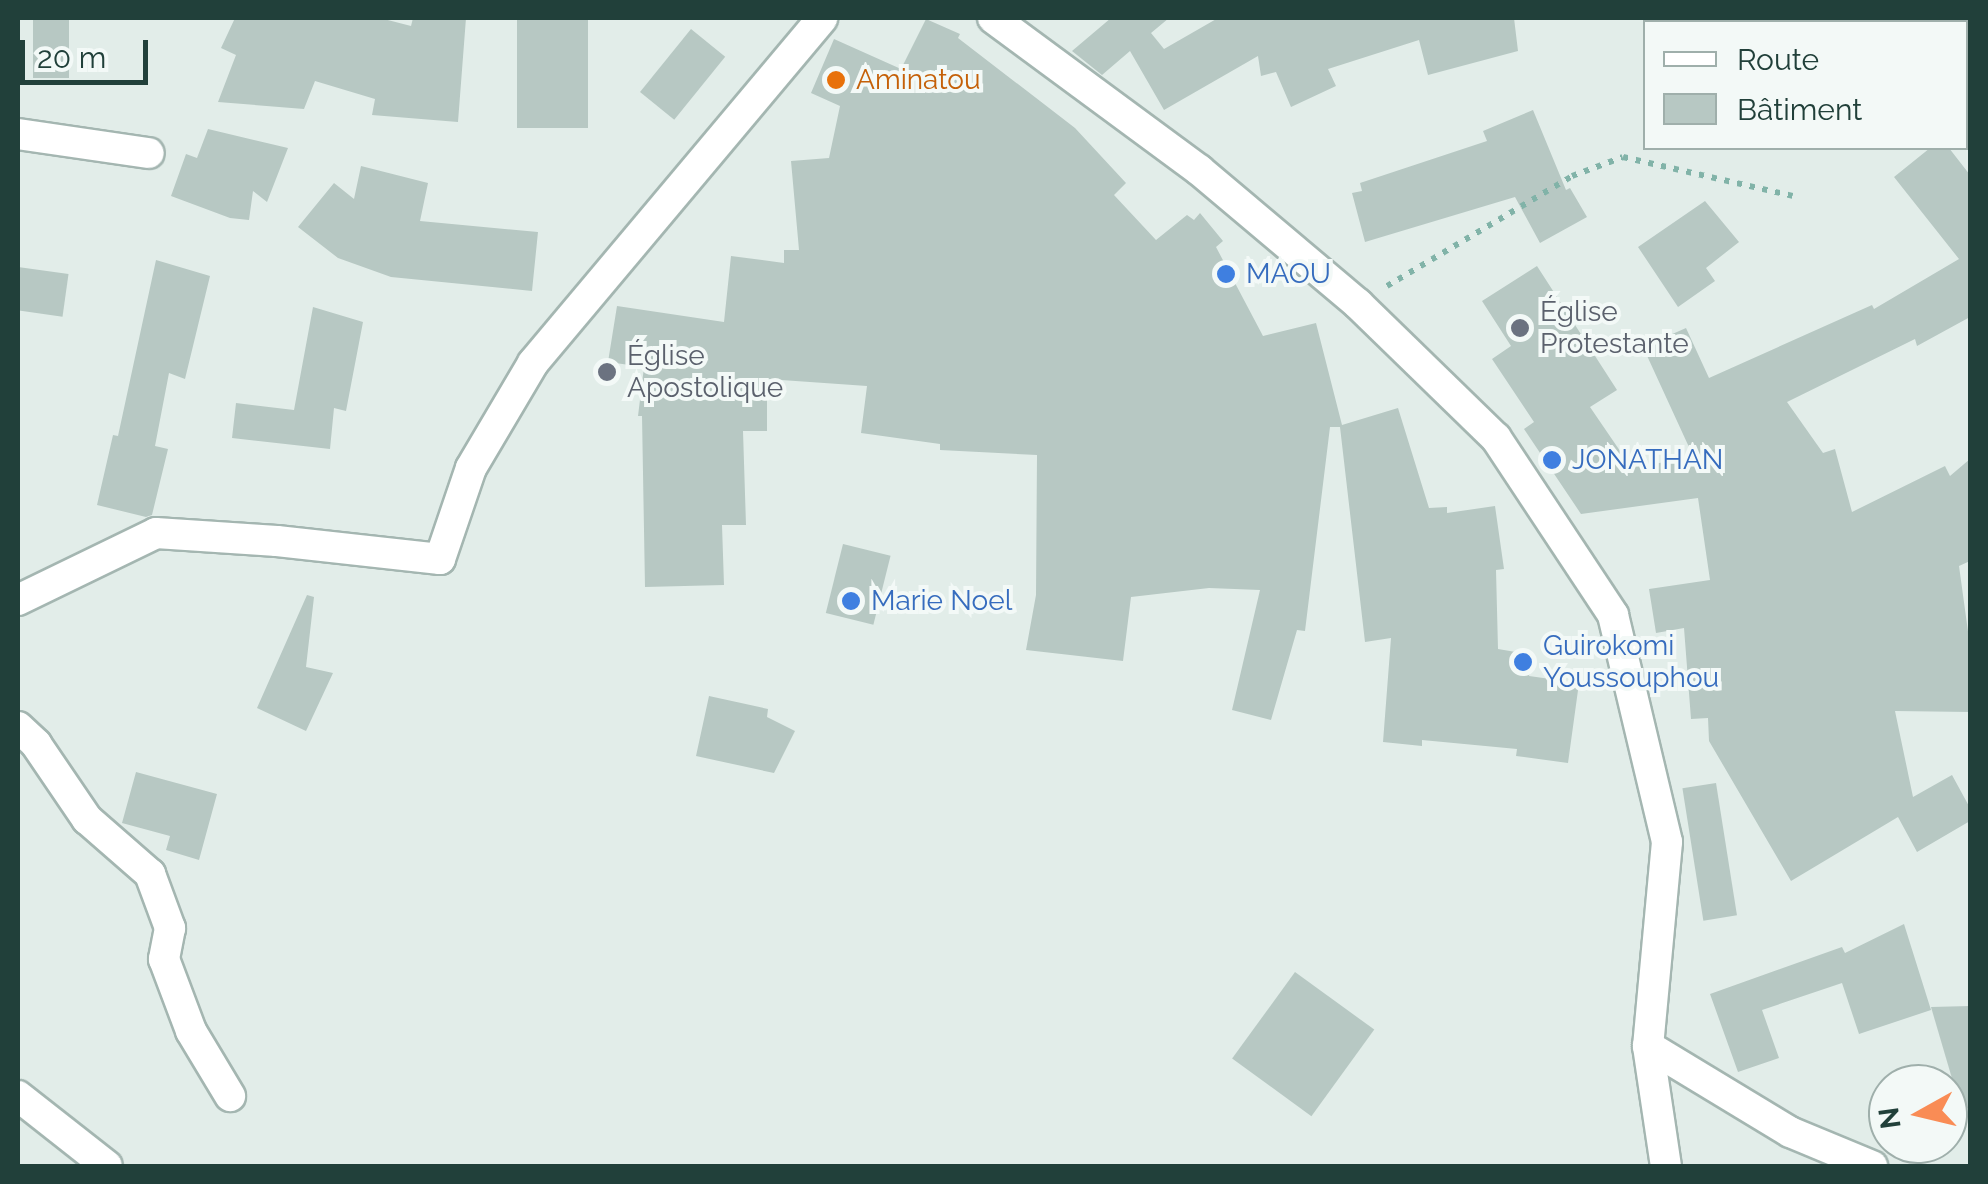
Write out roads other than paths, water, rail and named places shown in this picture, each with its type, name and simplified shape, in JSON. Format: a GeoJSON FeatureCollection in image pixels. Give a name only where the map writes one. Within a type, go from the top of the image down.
{"type":"FeatureCollection","features":[{"type":"Feature","properties":{"kind":"street"},"geometry":{"type":"LineString","coordinates":[[18,600],[156,533],[277,540],[440,559],[471,468],[533,363],[822,18]]}},
{"type":"Feature","properties":{"kind":"street"},"geometry":{"type":"LineString","coordinates":[[992,18],[1199,170],[1358,304],[1496,438],[1612,615],[1667,842],[1648,1046],[1666,1166]]}},
{"type":"Feature","properties":{"kind":"street"},"geometry":{"type":"LineString","coordinates":[[18,134],[149,153]]}},
{"type":"Feature","properties":{"kind":"street"},"geometry":{"type":"LineString","coordinates":[[18,728],[36,744],[87,819],[150,874],[170,928],[164,960],[191,1030],[230,1096]]}},
{"type":"Feature","properties":{"kind":"street"},"geometry":{"type":"LineString","coordinates":[[1648,1046],[1790,1132],[1872,1166]]}},
{"type":"Feature","properties":{"kind":"street"},"geometry":{"type":"LineString","coordinates":[[18,1096],[108,1166]]}},
{"type":"Feature","properties":{"kind":"place","name":"Aminatou"},"geometry":{"type":"Point","coordinates":[836,80]}},
{"type":"Feature","properties":{"kind":"place","name":"MAOU"},"geometry":{"type":"Point","coordinates":[1226,274]}},
{"type":"Feature","properties":{"kind":"place","name":"Église Protestante"},"geometry":{"type":"Point","coordinates":[1520,328]}},
{"type":"Feature","properties":{"kind":"place","name":"Église Apostolique"},"geometry":{"type":"Point","coordinates":[607,372]}},
{"type":"Feature","properties":{"kind":"place","name":"JONATHAN"},"geometry":{"type":"Point","coordinates":[1552,460]}},
{"type":"Feature","properties":{"kind":"place","name":"Marie Noel"},"geometry":{"type":"Point","coordinates":[851,601]}},
{"type":"Feature","properties":{"kind":"place","name":"Guirokomi Youssouphou"},"geometry":{"type":"Point","coordinates":[1523,662]}}]}
